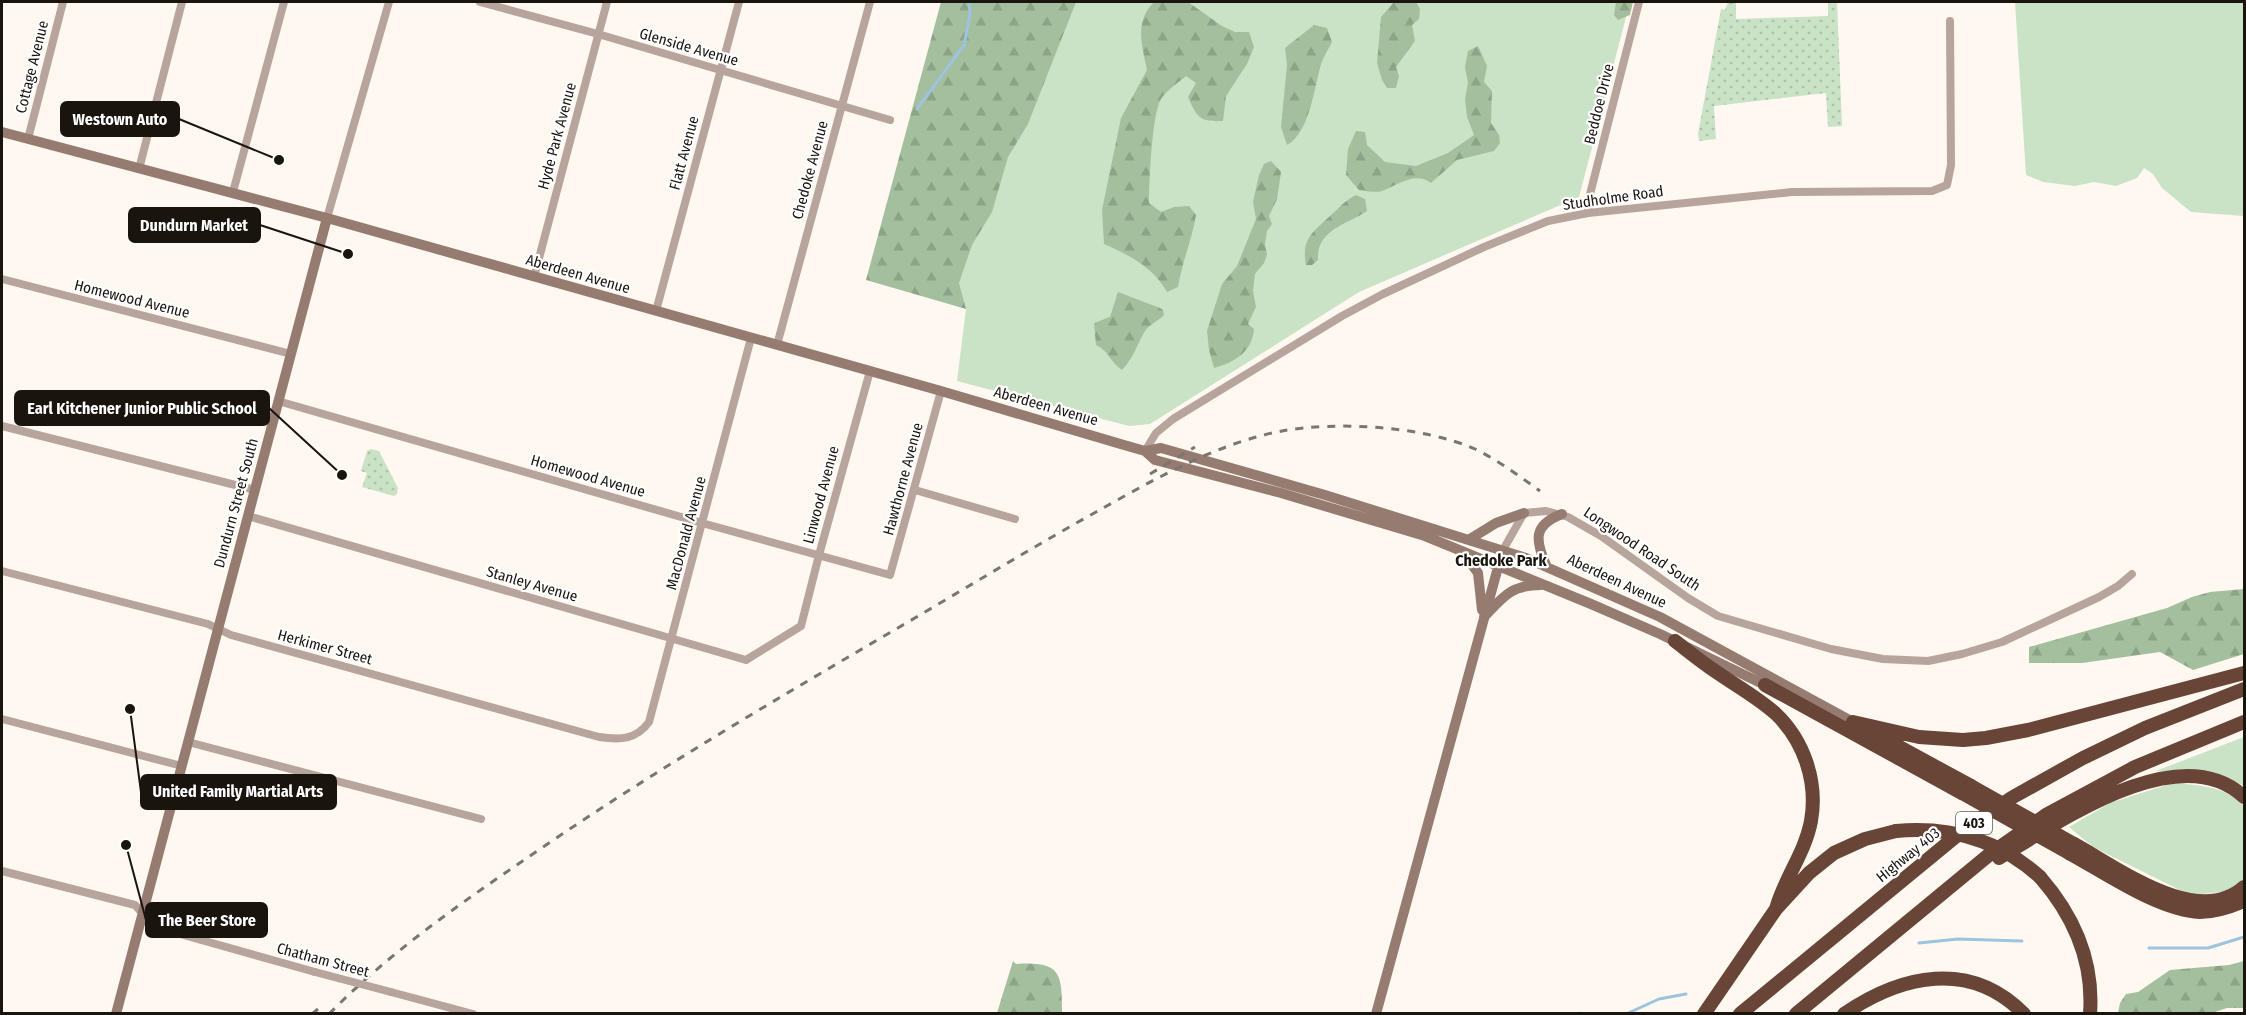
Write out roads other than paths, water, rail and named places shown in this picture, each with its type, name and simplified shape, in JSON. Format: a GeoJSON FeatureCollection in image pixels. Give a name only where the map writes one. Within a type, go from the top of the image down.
{"type":"FeatureCollection","features":[{"type":"Feature","properties":{"kind":"highway"},"geometry":{"type":"LineString","coordinates":[[1675,641],[1776,714],[1795,738],[1804,755],[1812,786],[1811,821],[1805,844],[1780,893],[1776,909]]}},
{"type":"Feature","properties":{"kind":"highway"},"geometry":{"type":"LineString","coordinates":[[1853,722],[1919,736],[1963,740],[1986,738],[2028,730],[2244,673]]}},
{"type":"Feature","properties":{"kind":"highway"},"geometry":{"type":"LineString","coordinates":[[1765,685],[1966,789]]}},
{"type":"Feature","properties":{"kind":"highway","name":"Highway 403"},"geometry":{"type":"LineString","coordinates":[[1740,1014],[1966,828],[2013,797],[2083,758],[2145,728],[2244,689]]}},
{"type":"Feature","properties":{"kind":"highway"},"geometry":{"type":"LineString","coordinates":[[1853,722],[2152,898],[2184,910],[2202,912],[2218,910],[2244,901]]}},
{"type":"Feature","properties":{"kind":"highway","name":"403"},"geometry":{"type":"LineString","coordinates":[[1796,1014],[1990,854],[2066,804],[2135,767],[2244,722]]}},
{"type":"Feature","properties":{"kind":"highway"},"geometry":{"type":"LineString","coordinates":[[1938,895],[2081,808],[2132,786],[2157,779],[2184,776],[2206,778],[2227,784],[2244,797]]}},
{"type":"Feature","properties":{"kind":"highway"},"geometry":{"type":"LineString","coordinates":[[1704,1014],[1776,909],[1809,873],[1834,853],[1865,839],[1896,831],[1934,830],[1981,839],[2015,856],[2040,877],[2065,909],[2080,939],[2088,967],[2090,1014]]}},
{"type":"Feature","properties":{"kind":"highway"},"geometry":{"type":"LineString","coordinates":[[2072,849],[2156,889],[2192,901],[2208,903],[2225,899],[2244,887]]}},
{"type":"Feature","properties":{"kind":"highway"},"geometry":{"type":"LineString","coordinates":[[1844,1014],[1875,994],[1893,986],[1931,978],[1949,978],[1987,988],[2004,997],[2024,1014]]}},
{"type":"Feature","properties":{"kind":"main road","name":"Aberdeen Avenue"},"geometry":{"type":"LineString","coordinates":[[2,132],[233,192],[941,391],[1145,451],[1155,460],[1377,520],[1425,536],[1553,587],[1675,641],[1765,685]]}},
{"type":"Feature","properties":{"kind":"main road","name":"Dundurn Street South"},"geometry":{"type":"LineString","coordinates":[[116,1014],[327,218]]}},
{"type":"Feature","properties":{"kind":"main road","name":"Aberdeen Avenue"},"geometry":{"type":"LineString","coordinates":[[1145,451],[1161,448],[1470,539],[1546,565],[1660,617],[1853,722]]}},
{"type":"Feature","properties":{"kind":"main road"},"geometry":{"type":"LineString","coordinates":[[1470,539],[1496,523],[1524,513]]}},
{"type":"Feature","properties":{"kind":"main road"},"geometry":{"type":"LineString","coordinates":[[1546,565],[1538,547],[1539,534],[1550,519],[1562,514]]}},
{"type":"Feature","properties":{"kind":"main road"},"geometry":{"type":"LineString","coordinates":[[1376,1014],[1503,550]]}},
{"type":"Feature","properties":{"kind":"main road"},"geometry":{"type":"LineString","coordinates":[[1463,551],[1478,573],[1483,618]]}},
{"type":"Feature","properties":{"kind":"main road"},"geometry":{"type":"LineString","coordinates":[[1483,618],[1511,590],[1526,586],[1553,587]]}},
{"type":"Feature","properties":{"kind":"street","name":"Cottage Avenue"},"geometry":{"type":"LineString","coordinates":[[28,139],[63,2]]}},
{"type":"Feature","properties":{"kind":"street"},"geometry":{"type":"LineString","coordinates":[[139,169],[182,2]]}},
{"type":"Feature","properties":{"kind":"street"},"geometry":{"type":"LineString","coordinates":[[233,192],[284,2]]}},
{"type":"Feature","properties":{"kind":"street","name":"Dundurn Street South"},"geometry":{"type":"LineString","coordinates":[[327,218],[389,2]]}},
{"type":"Feature","properties":{"kind":"street","name":"Glenside Avenue"},"geometry":{"type":"LineString","coordinates":[[480,2],[598,34],[890,120]]}},
{"type":"Feature","properties":{"kind":"street","name":"Hyde Park Avenue"},"geometry":{"type":"LineString","coordinates":[[534,277],[607,2]]}},
{"type":"Feature","properties":{"kind":"street","name":"Flatt Avenue"},"geometry":{"type":"LineString","coordinates":[[656,311],[739,2]]}},
{"type":"Feature","properties":{"kind":"street","name":"Chedoke Avenue"},"geometry":{"type":"LineString","coordinates":[[777,345],[870,2]]}},
{"type":"Feature","properties":{"kind":"street","name":"Beddoe Drive"},"geometry":{"type":"LineString","coordinates":[[1588,213],[1639,2]]}},
{"type":"Feature","properties":{"kind":"street","name":"Studholme Road"},"geometry":{"type":"LineString","coordinates":[[1145,451],[1156,433],[1173,419],[1342,316],[1383,294],[1484,247],[1548,221],[1588,213],[1792,192],[1932,191],[1947,185],[1951,165],[1950,21]]}},
{"type":"Feature","properties":{"kind":"street","name":"Homewood Avenue"},"geometry":{"type":"LineString","coordinates":[[2,279],[291,354]]}},
{"type":"Feature","properties":{"kind":"street","name":"MacDonald Avenue"},"geometry":{"type":"LineString","coordinates":[[642,732],[649,722],[751,338]]}},
{"type":"Feature","properties":{"kind":"street","name":"Linwood Avenue"},"geometry":{"type":"LineString","coordinates":[[801,626],[870,371]]}},
{"type":"Feature","properties":{"kind":"street","name":"Hawthorne Avenue"},"geometry":{"type":"LineString","coordinates":[[890,574],[941,391]]}},
{"type":"Feature","properties":{"kind":"street","name":"Homewood Avenue"},"geometry":{"type":"LineString","coordinates":[[278,401],[702,523],[890,574]]}},
{"type":"Feature","properties":{"kind":"street"},"geometry":{"type":"LineString","coordinates":[[2,426],[255,490]]}},
{"type":"Feature","properties":{"kind":"street"},"geometry":{"type":"LineString","coordinates":[[915,490],[1015,519]]}},
{"type":"Feature","properties":{"kind":"street","name":"Longwood Road South"},"geometry":{"type":"LineString","coordinates":[[1524,513],[1546,511],[1562,514],[1600,536],[1688,598],[1718,616],[1831,649],[1883,659],[1913,661],[1937,659],[2002,642],[2099,597],[2118,586],[2132,574]]}},
{"type":"Feature","properties":{"kind":"street"},"geometry":{"type":"LineString","coordinates":[[1503,550],[1524,513]]}},
{"type":"Feature","properties":{"kind":"street","name":"Stanley Avenue"},"geometry":{"type":"LineString","coordinates":[[248,516],[746,660],[801,626]]}},
{"type":"Feature","properties":{"kind":"street","name":"Herkimer Street"},"geometry":{"type":"LineString","coordinates":[[2,571],[208,624],[231,635],[599,737],[618,740],[642,732]]}},
{"type":"Feature","properties":{"kind":"street"},"geometry":{"type":"LineString","coordinates":[[2,719],[182,766]]}},
{"type":"Feature","properties":{"kind":"street"},"geometry":{"type":"LineString","coordinates":[[188,742],[481,819]]}},
{"type":"Feature","properties":{"kind":"street","name":"Chatham Street"},"geometry":{"type":"LineString","coordinates":[[2,871],[135,905],[155,927],[473,1014]]}},
{"type":"Feature","properties":{"kind":"waterway"},"geometry":{"type":"LineString","coordinates":[[917,109],[964,45],[970,15],[969,2]]}},
{"type":"Feature","properties":{"kind":"waterway"},"geometry":{"type":"LineString","coordinates":[[2149,948],[2208,948],[2244,937]]}},
{"type":"Feature","properties":{"kind":"waterway"},"geometry":{"type":"LineString","coordinates":[[1919,943],[1958,939],[2022,941]]}},
{"type":"Feature","properties":{"kind":"waterway"},"geometry":{"type":"LineString","coordinates":[[1626,1014],[1659,999],[1686,994]]}},
{"type":"Feature","properties":{"kind":"railway"},"geometry":{"type":"LineString","coordinates":[[329,1014],[375,971],[424,931],[620,796],[764,707],[1049,539],[1140,488],[1210,453],[1282,431],[1328,426],[1380,428],[1431,435],[1475,449],[1500,463],[1540,491]]}},
{"type":"Feature","properties":{"kind":"railway"},"geometry":{"type":"LineString","coordinates":[[1150,474],[1195,447]]}},
{"type":"Feature","properties":{"kind":"railway"},"geometry":{"type":"LineString","coordinates":[[312,1014],[318,1009]]}},
{"type":"Feature","properties":{"kind":"place","name":"Westown Auto"},"geometry":{"type":"Point","coordinates":[279,160]}},
{"type":"Feature","properties":{"kind":"place","name":"Dundurn Market"},"geometry":{"type":"Point","coordinates":[348,254]}},
{"type":"Feature","properties":{"kind":"place","name":"Earl Kitchener Junior Public School"},"geometry":{"type":"Point","coordinates":[342,475]}},
{"type":"Feature","properties":{"kind":"place","name":"United Family Martial Arts"},"geometry":{"type":"Point","coordinates":[130,709]}},
{"type":"Feature","properties":{"kind":"place","name":"The Beer Store"},"geometry":{"type":"Point","coordinates":[126,845]}},
{"type":"Feature","properties":{"kind":"district","name":"Chedoke Park"},"geometry":{"type":"Point","coordinates":[1501,560]}}]}
